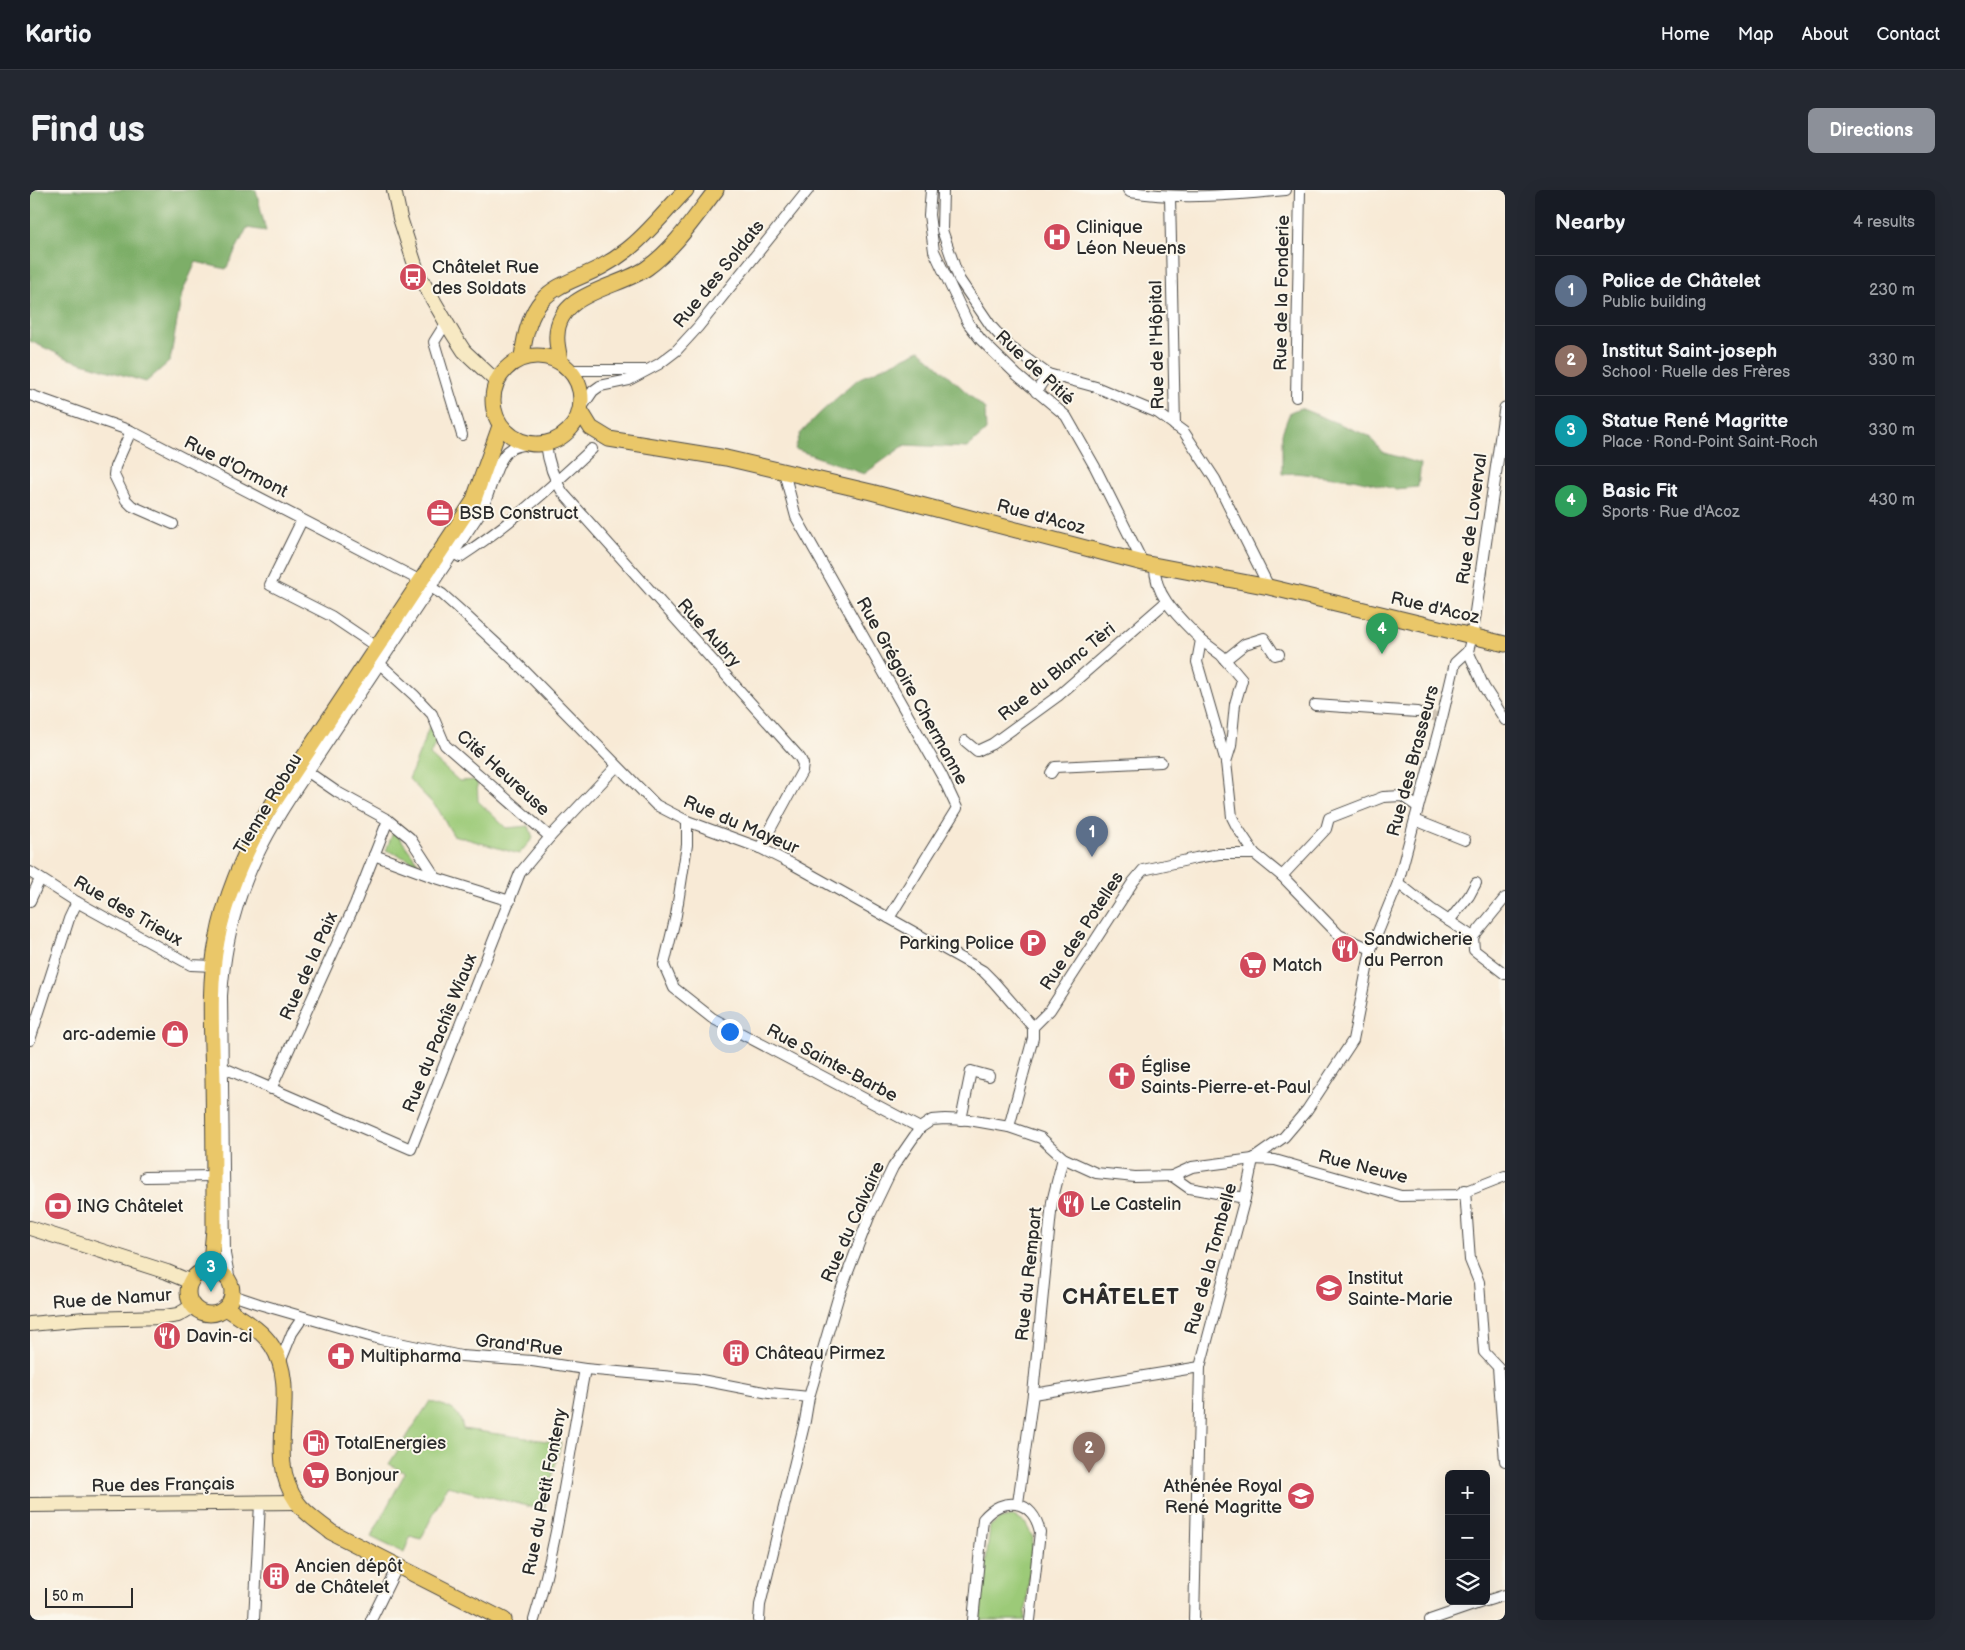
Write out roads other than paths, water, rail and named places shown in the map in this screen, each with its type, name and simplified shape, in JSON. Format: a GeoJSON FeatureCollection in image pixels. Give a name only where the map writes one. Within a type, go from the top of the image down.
{"type":"FeatureCollection","features":[{"type":"Feature","properties":{"kind":"main road"},"geometry":{"type":"LineString","coordinates":[[394,190],[400,218],[418,274],[464,351],[496,381]]}},
{"type":"Feature","properties":{"kind":"main road"},"geometry":{"type":"LineString","coordinates":[[522,358],[525,333],[530,319],[546,295],[563,283],[597,269],[627,250],[648,231],[686,190]]}},
{"type":"Feature","properties":{"kind":"main road"},"geometry":{"type":"LineString","coordinates":[[565,366],[556,336],[558,324],[564,312],[572,304],[586,296],[635,276],[647,268],[673,244],[716,190]]}},
{"type":"Feature","properties":{"kind":"main road"},"geometry":{"type":"LineString","coordinates":[[535,355],[548,356],[565,366],[578,381],[581,395],[580,410],[574,425],[562,437],[538,444],[516,440],[500,426],[493,412],[492,396],[496,381],[507,367],[522,358],[535,355]]}},
{"type":"Feature","properties":{"kind":"main road","name":"Rue d'Acoz"},"geometry":{"type":"LineString","coordinates":[[580,410],[592,428],[609,439],[726,458],[880,494],[1149,564],[1269,588],[1505,644]]}},
{"type":"Feature","properties":{"kind":"main road","name":"Tienne Robau"},"geometry":{"type":"LineString","coordinates":[[205,1270],[211,1261],[212,1252],[214,1176],[213,966],[226,903],[248,847],[264,817],[376,647],[426,584],[473,502],[500,426]]}},
{"type":"Feature","properties":{"kind":"main road"},"geometry":{"type":"LineString","coordinates":[[30,1228],[167,1272],[191,1282]]}},
{"type":"Feature","properties":{"kind":"main road"},"geometry":{"type":"LineString","coordinates":[[229,1294],[220,1312],[205,1313],[193,1306],[188,1292],[191,1282],[198,1273],[205,1270],[219,1271],[229,1294],[272,1347],[280,1362],[284,1396],[282,1457],[287,1484],[297,1502],[331,1532],[398,1565],[497,1618]]}},
{"type":"Feature","properties":{"kind":"main road","name":"Rue de Namur"},"geometry":{"type":"LineString","coordinates":[[30,1324],[85,1319],[166,1317],[178,1315],[193,1306]]}},
{"type":"Feature","properties":{"kind":"main road","name":"Rue des Français"},"geometry":{"type":"LineString","coordinates":[[30,1505],[297,1502]]}},
{"type":"Feature","properties":{"kind":"street","name":"Rue des Soldats"},"geometry":{"type":"LineString","coordinates":[[580,410],[593,391],[600,386],[629,380],[670,356],[698,328],[808,190]]}},
{"type":"Feature","properties":{"kind":"street","name":"Rue de Pitié"},"geometry":{"type":"LineString","coordinates":[[931,190],[929,215],[934,251],[968,323],[981,340],[1036,392],[1066,416],[1149,564],[1166,602],[1201,640],[1226,660],[1242,680],[1235,704],[1232,746],[1226,762]]}},
{"type":"Feature","properties":{"kind":"street"},"geometry":{"type":"LineString","coordinates":[[943,190],[942,230],[958,279],[978,309],[1009,346],[1048,374],[1096,387],[1158,413],[1174,426]]}},
{"type":"Feature","properties":{"kind":"street"},"geometry":{"type":"LineString","coordinates":[[1128,190],[1130,192],[1170,196],[1220,196],[1286,190]]}},
{"type":"Feature","properties":{"kind":"street","name":"Rue de la Fonderie"},"geometry":{"type":"LineString","coordinates":[[1296,397],[1300,190]]}},
{"type":"Feature","properties":{"kind":"street","name":"Rue de l'Hôpital"},"geometry":{"type":"LineString","coordinates":[[1170,196],[1174,426],[1184,432],[1215,479],[1269,588]]}},
{"type":"Feature","properties":{"kind":"street"},"geometry":{"type":"LineString","coordinates":[[446,322],[434,342],[462,435]]}},
{"type":"Feature","properties":{"kind":"street"},"geometry":{"type":"LineString","coordinates":[[565,366],[648,370]]}},
{"type":"Feature","properties":{"kind":"street"},"geometry":{"type":"LineString","coordinates":[[1036,392],[1048,374]]}},
{"type":"Feature","properties":{"kind":"street","name":"Rue d'Ormont"},"geometry":{"type":"LineString","coordinates":[[30,395],[131,431],[426,584]]}},
{"type":"Feature","properties":{"kind":"street","name":"Rue de Loverval"},"geometry":{"type":"LineString","coordinates":[[1472,636],[1505,408]]}},
{"type":"Feature","properties":{"kind":"street"},"geometry":{"type":"LineString","coordinates":[[131,431],[115,467],[114,475],[126,500],[132,506],[173,524]]}},
{"type":"Feature","properties":{"kind":"street","name":"Rue Aubry"},"geometry":{"type":"LineString","coordinates":[[538,444],[548,459],[556,482],[576,508],[800,758],[803,764],[802,771],[760,848]]}},
{"type":"Feature","properties":{"kind":"street","name":"Tienne Robau"},"geometry":{"type":"LineString","coordinates":[[229,1294],[225,1254],[222,996],[224,969],[232,923],[246,880],[271,828],[380,664],[426,584],[453,553],[484,506],[501,458],[509,450],[518,446],[538,444]]}},
{"type":"Feature","properties":{"kind":"street"},"geometry":{"type":"LineString","coordinates":[[453,553],[460,558],[486,540],[556,482],[592,449]]}},
{"type":"Feature","properties":{"kind":"street","name":"Rue Grégoire Chermanne"},"geometry":{"type":"LineString","coordinates":[[784,472],[796,516],[942,776],[957,808],[889,918]]}},
{"type":"Feature","properties":{"kind":"street"},"geometry":{"type":"LineString","coordinates":[[302,520],[270,585],[332,616],[376,647]]}},
{"type":"Feature","properties":{"kind":"street","name":"Rue du Mayeur"},"geometry":{"type":"LineString","coordinates":[[426,584],[442,594],[507,653],[656,805],[688,821],[760,848],[889,918],[983,972],[1033,1027]]}},
{"type":"Feature","properties":{"kind":"street","name":"Rue du Blanc Tèri"},"geometry":{"type":"LineString","coordinates":[[965,741],[977,751],[992,744],[1058,696],[1166,602]]}},
{"type":"Feature","properties":{"kind":"street"},"geometry":{"type":"LineString","coordinates":[[1472,636],[1468,651],[1484,687],[1505,720]]}},
{"type":"Feature","properties":{"kind":"street"},"geometry":{"type":"LineString","coordinates":[[1226,660],[1245,644],[1264,638],[1275,654],[1278,654]]}},
{"type":"Feature","properties":{"kind":"street"},"geometry":{"type":"LineString","coordinates":[[1201,640],[1197,662],[1226,762],[1232,817],[1237,827],[1255,854],[1282,876],[1339,935],[1371,949]]}},
{"type":"Feature","properties":{"kind":"street","name":"Rue des Brasseurs"},"geometry":{"type":"LineString","coordinates":[[1252,1159],[1284,1136],[1307,1110],[1353,1040],[1371,949],[1398,883],[1455,663],[1468,651]]}},
{"type":"Feature","properties":{"kind":"street","name":"Cité Heureuse"},"geometry":{"type":"LineString","coordinates":[[380,664],[432,714],[445,745],[550,837]]}},
{"type":"Feature","properties":{"kind":"street"},"geometry":{"type":"LineString","coordinates":[[1315,705],[1417,712]]}},
{"type":"Feature","properties":{"kind":"street"},"geometry":{"type":"LineString","coordinates":[[1051,773],[1055,767],[1161,762]]}},
{"type":"Feature","properties":{"kind":"street","name":"Rue du Pachîs Wiaux"},"geometry":{"type":"LineString","coordinates":[[224,1068],[410,1149],[520,873],[550,837],[617,766]]}},
{"type":"Feature","properties":{"kind":"street"},"geometry":{"type":"LineString","coordinates":[[308,772],[337,792],[388,820],[410,838],[436,878]]}},
{"type":"Feature","properties":{"kind":"street"},"geometry":{"type":"LineString","coordinates":[[1282,876],[1326,829],[1329,818],[1383,797],[1402,796],[1418,807]]}},
{"type":"Feature","properties":{"kind":"street","name":"Rue de la Paix"},"geometry":{"type":"LineString","coordinates":[[271,1089],[355,904],[388,820]]}},
{"type":"Feature","properties":{"kind":"street"},"geometry":{"type":"LineString","coordinates":[[1415,820],[1465,840]]}},
{"type":"Feature","properties":{"kind":"street","name":"Rue Sainte-Barbe"},"geometry":{"type":"LineString","coordinates":[[688,821],[687,845],[676,915],[664,965],[674,988],[712,1018],[920,1128]]}},
{"type":"Feature","properties":{"kind":"street","name":"Rue des Potelles"},"geometry":{"type":"LineString","coordinates":[[1033,1027],[1050,1010],[1133,882],[1143,870],[1219,854],[1255,854]]}},
{"type":"Feature","properties":{"kind":"street"},"geometry":{"type":"LineString","coordinates":[[374,855],[436,878],[510,901]]}},
{"type":"Feature","properties":{"kind":"street","name":"Rue des Trieux"},"geometry":{"type":"LineString","coordinates":[[30,872],[77,902],[191,965],[213,966]]}},
{"type":"Feature","properties":{"kind":"street"},"geometry":{"type":"LineString","coordinates":[[30,901],[40,879]]}},
{"type":"Feature","properties":{"kind":"street"},"geometry":{"type":"LineString","coordinates":[[1398,883],[1430,909],[1473,937]]}},
{"type":"Feature","properties":{"kind":"street"},"geometry":{"type":"LineString","coordinates":[[1449,921],[1469,896],[1476,883]]}},
{"type":"Feature","properties":{"kind":"street"},"geometry":{"type":"LineString","coordinates":[[1505,898],[1473,937],[1474,950],[1505,974]]}},
{"type":"Feature","properties":{"kind":"street"},"geometry":{"type":"LineString","coordinates":[[30,1040],[69,919],[77,902]]}},
{"type":"Feature","properties":{"kind":"street"},"geometry":{"type":"LineString","coordinates":[[1009,1127],[1033,1038],[1033,1027]]}},
{"type":"Feature","properties":{"kind":"street"},"geometry":{"type":"LineString","coordinates":[[961,1120],[971,1070],[990,1076]]}},
{"type":"Feature","properties":{"kind":"street"},"geometry":{"type":"LineString","coordinates":[[920,1128],[932,1120],[945,1119],[1009,1127],[1041,1138],[1063,1158],[1096,1173],[1136,1177],[1172,1176],[1190,1188],[1245,1198]]}},
{"type":"Feature","properties":{"kind":"street","name":"Rue du Calvaire"},"geometry":{"type":"LineString","coordinates":[[759,1620],[761,1602],[809,1398],[838,1298],[869,1217],[893,1167],[920,1128]]}},
{"type":"Feature","properties":{"kind":"street","name":"Rue du Rempart"},"geometry":{"type":"LineString","coordinates":[[1018,1503],[1033,1394],[1052,1202],[1063,1158]]}},
{"type":"Feature","properties":{"kind":"street","name":"Rue Neuve"},"geometry":{"type":"LineString","coordinates":[[1172,1176],[1192,1166],[1252,1159],[1275,1160],[1401,1196],[1456,1195],[1505,1176]]}},
{"type":"Feature","properties":{"kind":"street","name":"Rue de la Tombelle"},"geometry":{"type":"LineString","coordinates":[[1194,1620],[1200,1367],[1245,1198],[1252,1159]]}},
{"type":"Feature","properties":{"kind":"street"},"geometry":{"type":"LineString","coordinates":[[145,1178],[214,1176]]}},
{"type":"Feature","properties":{"kind":"street"},"geometry":{"type":"LineString","coordinates":[[1465,1190],[1470,1260],[1480,1282],[1484,1352],[1501,1367],[1505,1460]]}},
{"type":"Feature","properties":{"kind":"street","name":"Grand'Rue"},"geometry":{"type":"LineString","coordinates":[[229,1294],[380,1339],[461,1356],[532,1361],[585,1369],[696,1379],[769,1393],[809,1398]]}},
{"type":"Feature","properties":{"kind":"street"},"geometry":{"type":"LineString","coordinates":[[280,1362],[292,1333],[303,1316]]}},
{"type":"Feature","properties":{"kind":"street"},"geometry":{"type":"LineString","coordinates":[[1033,1394],[1200,1367]]}},
{"type":"Feature","properties":{"kind":"street","name":"Rue du Petit Fonteny"},"geometry":{"type":"LineString","coordinates":[[534,1620],[552,1552],[585,1369]]}},
{"type":"Feature","properties":{"kind":"street"},"geometry":{"type":"LineString","coordinates":[[254,1620],[260,1502]]}},
{"type":"Feature","properties":{"kind":"street"},"geometry":{"type":"LineString","coordinates":[[973,1620],[983,1519],[989,1512],[1002,1504],[1018,1503],[1034,1515],[1040,1532],[1030,1620]]}},
{"type":"Feature","properties":{"kind":"street"},"geometry":{"type":"LineString","coordinates":[[370,1620],[398,1565]]}},
{"type":"Feature","properties":{"kind":"street"},"geometry":{"type":"LineString","coordinates":[[1490,1600],[1505,1595]]}},
{"type":"Feature","properties":{"kind":"street"},"geometry":{"type":"LineString","coordinates":[[1430,1620],[1474,1605]]}},
{"type":"Feature","properties":{"kind":"tunnel"},"geometry":{"type":"LineString","coordinates":[[1417,712],[1437,717]]}},
{"type":"Feature","properties":{"kind":"place","name":"Clinique Léon Neuens"},"geometry":{"type":"Point","coordinates":[1057,237]}},
{"type":"Feature","properties":{"kind":"place","name":"Châtelet Rue des Soldats"},"geometry":{"type":"Point","coordinates":[413,277]}},
{"type":"Feature","properties":{"kind":"place","name":"BSB Construct"},"geometry":{"type":"Point","coordinates":[440,513]}},
{"type":"Feature","properties":{"kind":"place","name":"Basic Fit"},"geometry":{"type":"Point","coordinates":[1382,654]}},
{"type":"Feature","properties":{"kind":"place","name":"Police de Châtelet"},"geometry":{"type":"Point","coordinates":[1092,857]}},
{"type":"Feature","properties":{"kind":"place","name":"Parking Police"},"geometry":{"type":"Point","coordinates":[1033,943]}},
{"type":"Feature","properties":{"kind":"place","name":"Sandwicherie du Perron"},"geometry":{"type":"Point","coordinates":[1345,949]}},
{"type":"Feature","properties":{"kind":"place","name":"Match"},"geometry":{"type":"Point","coordinates":[1253,965]}},
{"type":"Feature","properties":{"kind":"place","name":"arc-ademie"},"geometry":{"type":"Point","coordinates":[175,1034]}},
{"type":"Feature","properties":{"kind":"place","name":"Église Saints-Pierre-et-Paul"},"geometry":{"type":"Point","coordinates":[1122,1076]}},
{"type":"Feature","properties":{"kind":"place","name":"Le Castelin"},"geometry":{"type":"Point","coordinates":[1071,1204]}},
{"type":"Feature","properties":{"kind":"place","name":"ING Châtelet"},"geometry":{"type":"Point","coordinates":[58,1206]}},
{"type":"Feature","properties":{"kind":"place","name":"Institut Sainte-Marie"},"geometry":{"type":"Point","coordinates":[1329,1288]}},
{"type":"Feature","properties":{"kind":"place","name":"Statue René Magritte"},"geometry":{"type":"Point","coordinates":[211,1292]}},
{"type":"Feature","properties":{"kind":"place","name":"Davin-ci"},"geometry":{"type":"Point","coordinates":[167,1336]}},
{"type":"Feature","properties":{"kind":"place","name":"Château Pirmez"},"geometry":{"type":"Point","coordinates":[736,1353]}},
{"type":"Feature","properties":{"kind":"place","name":"Multipharma"},"geometry":{"type":"Point","coordinates":[341,1356]}},
{"type":"Feature","properties":{"kind":"place","name":"TotalEnergies"},"geometry":{"type":"Point","coordinates":[316,1443]}},
{"type":"Feature","properties":{"kind":"place","name":"Institut Saint-joseph"},"geometry":{"type":"Point","coordinates":[1089,1473]}},
{"type":"Feature","properties":{"kind":"place","name":"Bonjour"},"geometry":{"type":"Point","coordinates":[316,1475]}},
{"type":"Feature","properties":{"kind":"place","name":"Athénée Royal René Magritte"},"geometry":{"type":"Point","coordinates":[1301,1496]}},
{"type":"Feature","properties":{"kind":"place","name":"Ancien dépôt de Châtelet"},"geometry":{"type":"Point","coordinates":[276,1576]}},
{"type":"Feature","properties":{"kind":"district","name":"CHÂTELET"},"geometry":{"type":"Point","coordinates":[1121,1297]}}]}
